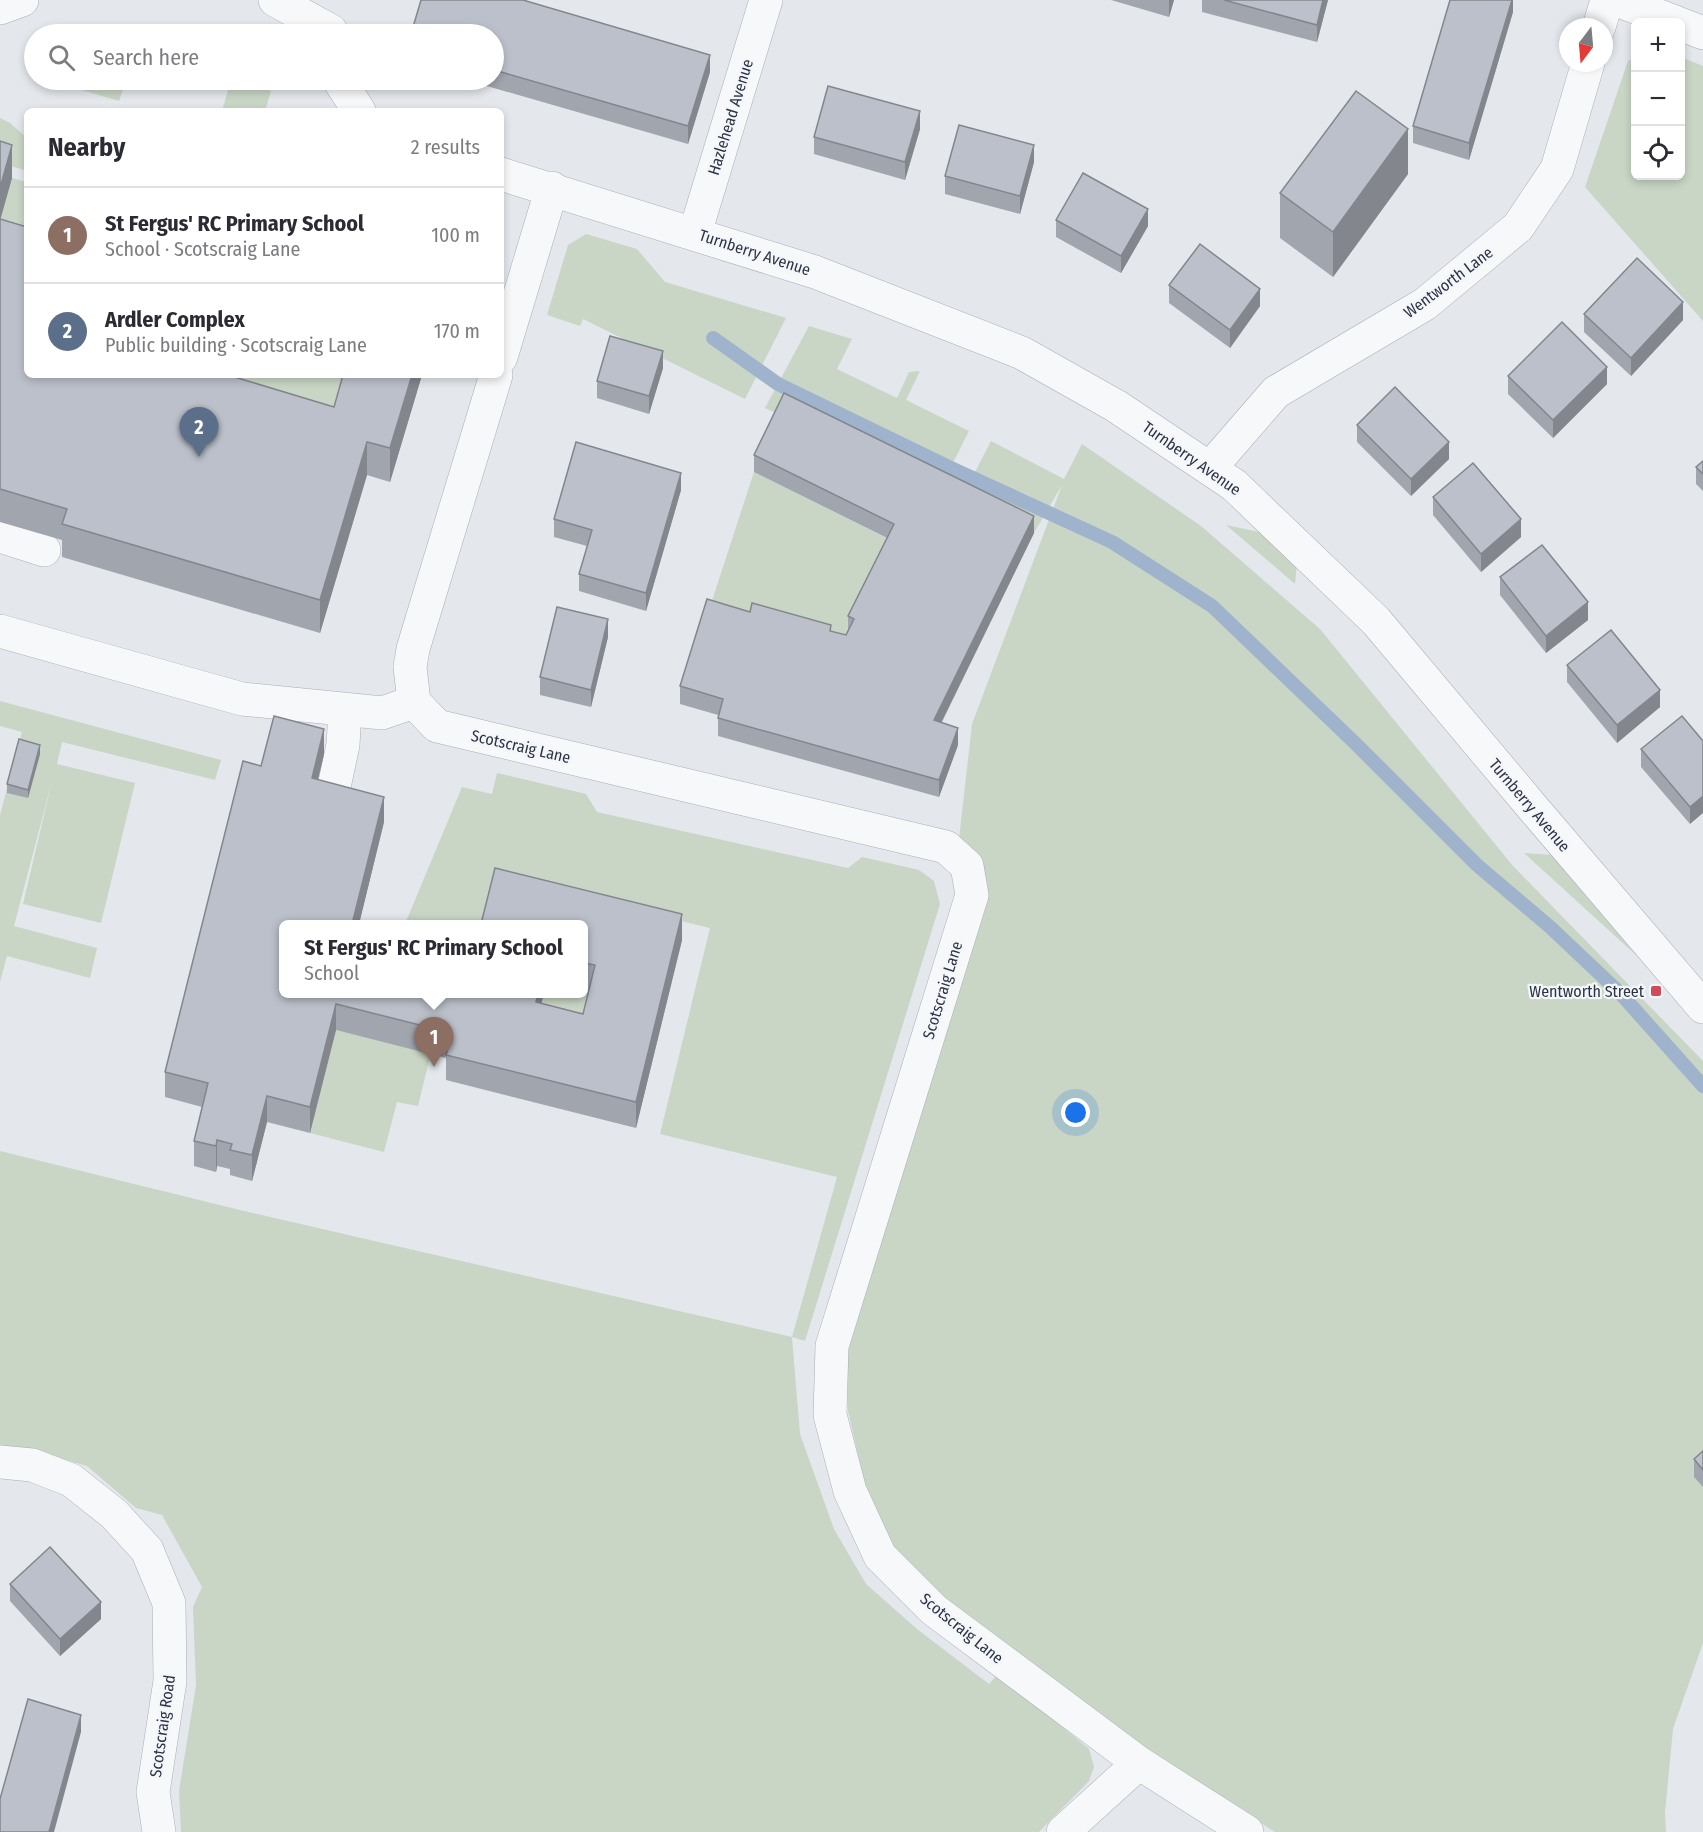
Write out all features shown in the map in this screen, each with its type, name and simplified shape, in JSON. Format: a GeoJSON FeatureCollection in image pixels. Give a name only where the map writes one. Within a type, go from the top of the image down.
{"type":"FeatureCollection","features":[{"type":"Feature","properties":{"kind":"street"},"geometry":{"type":"LineString","coordinates":[[0,8],[22,0]]}},
{"type":"Feature","properties":{"kind":"street"},"geometry":{"type":"LineString","coordinates":[[275,0],[330,22]]}},
{"type":"Feature","properties":{"kind":"street","name":"Hazlehead Avenue"},"geometry":{"type":"LineString","coordinates":[[695,233],[766,0]]}},
{"type":"Feature","properties":{"kind":"street"},"geometry":{"type":"LineString","coordinates":[[1602,18],[1607,0]]}},
{"type":"Feature","properties":{"kind":"street"},"geometry":{"type":"LineString","coordinates":[[1617,0],[1665,18]]}},
{"type":"Feature","properties":{"kind":"street"},"geometry":{"type":"LineString","coordinates":[[1685,26],[1703,33]]}},
{"type":"Feature","properties":{"kind":"street","name":"Wentworth Lane"},"geometry":{"type":"LineString","coordinates":[[1210,468],[1276,392],[1425,304],[1518,227],[1557,169],[1585,72]]}},
{"type":"Feature","properties":{"kind":"street"},"geometry":{"type":"LineString","coordinates":[[345,90],[357,108]]}},
{"type":"Feature","properties":{"kind":"street","name":"Turnberry Avenue"},"geometry":{"type":"LineString","coordinates":[[504,175],[815,272],[1022,353],[1116,406],[1234,484],[1376,621],[1703,1006]]}},
{"type":"Feature","properties":{"kind":"street"},"geometry":{"type":"LineString","coordinates":[[504,347],[552,188]]}},
{"type":"Feature","properties":{"kind":"street"},"geometry":{"type":"LineString","coordinates":[[0,631],[242,699],[382,713],[414,702],[410,667],[413,648],[494,378]]}},
{"type":"Feature","properties":{"kind":"street"},"geometry":{"type":"LineString","coordinates":[[0,536],[44,550]]}},
{"type":"Feature","properties":{"kind":"street","name":"Scotscraig Lane"},"geometry":{"type":"LineString","coordinates":[[414,702],[437,726],[946,848],[968,866],[972,895],[832,1346],[831,1415],[850,1491],[880,1556],[934,1610],[1139,1763],[1247,1832]]}},
{"type":"Feature","properties":{"kind":"street"},"geometry":{"type":"LineString","coordinates":[[334,787],[343,745],[345,710]]}},
{"type":"Feature","properties":{"kind":"street","name":"Scotscraig Road"},"geometry":{"type":"LineString","coordinates":[[0,1462],[32,1466],[70,1480],[114,1514],[147,1550],[169,1603],[170,1681],[153,1792],[159,1832]]}},
{"type":"Feature","properties":{"kind":"street"},"geometry":{"type":"LineString","coordinates":[[1063,1832],[1139,1763]]}},
{"type":"Feature","properties":{"kind":"green space"},"geometry":{"type":"Polygon","coordinates":[[[1631,59],[1631,180],[1685,180],[1685,59],[1703,66],[1703,321],[1585,187],[1628,61],[1631,59]]]}},
{"type":"Feature","properties":{"kind":"green space"},"geometry":{"type":"Polygon","coordinates":[[[81,90],[123,90],[119,101],[81,90]]]}},
{"type":"Feature","properties":{"kind":"green space"},"geometry":{"type":"Polygon","coordinates":[[[228,90],[271,91],[266,108],[223,108],[228,90]]]}},
{"type":"Feature","properties":{"kind":"green space"},"geometry":{"type":"Polygon","coordinates":[[[0,118],[10,123],[24,135],[24,170],[0,163],[0,118]]]}},
{"type":"Feature","properties":{"kind":"green space"},"geometry":{"type":"Polygon","coordinates":[[[12,178],[24,181],[24,256],[0,221],[12,178]]]}},
{"type":"Feature","properties":{"kind":"green space"},"geometry":{"type":"Polygon","coordinates":[[[586,234],[637,249],[665,282],[786,318],[745,399],[583,319],[580,326],[547,315],[568,245],[586,234]]]}},
{"type":"Feature","properties":{"kind":"green space"},"geometry":{"type":"Polygon","coordinates":[[[809,326],[852,339],[837,369],[897,398],[909,372],[920,371],[906,400],[969,431],[941,487],[765,408],[809,326]]]}},
{"type":"Feature","properties":{"kind":"green space"},"geometry":{"type":"Polygon","coordinates":[[[235,378],[352,378],[334,440],[227,408],[235,378]]]}},
{"type":"Feature","properties":{"kind":"green space"},"geometry":{"type":"Polygon","coordinates":[[[991,441],[1064,479],[1082,444],[1201,526],[1320,629],[1513,866],[1703,1061],[1703,1643],[1673,1729],[1665,1813],[1666,1832],[1275,1832],[1146,1750],[944,1600],[896,1553],[865,1485],[848,1411],[846,1346],[983,907],[959,839],[972,724],[1062,485],[1034,533],[962,497],[991,441]]]}},
{"type":"Feature","properties":{"kind":"green space"},"geometry":{"type":"Polygon","coordinates":[[[754,472],[894,542],[854,636],[707,616],[754,472]]]}},
{"type":"Feature","properties":{"kind":"green space"},"geometry":{"type":"Polygon","coordinates":[[[1226,525],[1264,533],[1297,562],[1295,584],[1226,525]]]}},
{"type":"Feature","properties":{"kind":"green space"},"geometry":{"type":"Polygon","coordinates":[[[0,701],[221,760],[215,780],[62,742],[57,764],[135,783],[101,923],[23,904],[52,781],[14,926],[97,948],[90,978],[7,956],[0,982],[0,815],[22,732],[0,726],[0,701]]]}},
{"type":"Feature","properties":{"kind":"green space"},"geometry":{"type":"Polygon","coordinates":[[[497,773],[586,794],[597,812],[848,868],[862,857],[919,870],[934,881],[940,904],[805,1341],[792,1337],[837,1177],[660,1134],[710,928],[615,905],[514,920],[407,920],[462,787],[492,794],[497,773]]]}},
{"type":"Feature","properties":{"kind":"green space"},"geometry":{"type":"Polygon","coordinates":[[[1524,853],[1552,855],[1636,955],[1524,853]]]}},
{"type":"Feature","properties":{"kind":"green space"},"geometry":{"type":"Polygon","coordinates":[[[588,989],[595,991],[583,1040],[536,1028],[543,998],[588,998],[588,989]]]}},
{"type":"Feature","properties":{"kind":"green space"},"geometry":{"type":"Polygon","coordinates":[[[336,1030],[431,1053],[418,1106],[397,1102],[384,1152],[310,1133],[336,1030]]]}},
{"type":"Feature","properties":{"kind":"green space"},"geometry":{"type":"Polygon","coordinates":[[[0,1151],[244,1211],[792,1337],[800,1434],[834,1529],[866,1584],[917,1629],[989,1684],[998,1674],[1089,1749],[1094,1767],[1089,1781],[1039,1832],[181,1832],[179,1791],[196,1685],[193,1607],[202,1587],[162,1515],[136,1508],[87,1466],[27,1449],[0,1447],[0,1151]]]}},
{"type":"Feature","properties":{"kind":"building"},"geometry":{"type":"Polygon","coordinates":[[[421,0],[523,0],[710,55],[688,126],[504,73],[504,24],[414,24],[421,0]]]}},
{"type":"Feature","properties":{"kind":"building"},"geometry":{"type":"Polygon","coordinates":[[[1224,0],[1323,0],[1317,25],[1224,0]]]}},
{"type":"Feature","properties":{"kind":"building"},"geometry":{"type":"Polygon","coordinates":[[[1450,0],[1512,0],[1469,143],[1413,126],[1450,0]]]}},
{"type":"Feature","properties":{"kind":"building"},"geometry":{"type":"Polygon","coordinates":[[[828,86],[920,111],[905,162],[814,137],[828,86]]]}},
{"type":"Feature","properties":{"kind":"building"},"geometry":{"type":"Polygon","coordinates":[[[1356,91],[1408,129],[1333,232],[1280,193],[1356,91]]]}},
{"type":"Feature","properties":{"kind":"building"},"geometry":{"type":"Polygon","coordinates":[[[959,125],[1034,145],[1020,196],[945,176],[959,125]]]}},
{"type":"Feature","properties":{"kind":"building"},"geometry":{"type":"Polygon","coordinates":[[[0,141],[12,145],[0,188],[0,141]]]}},
{"type":"Feature","properties":{"kind":"building"},"geometry":{"type":"Polygon","coordinates":[[[1083,173],[1148,209],[1121,256],[1056,220],[1083,173]]]}},
{"type":"Feature","properties":{"kind":"building"},"geometry":{"type":"Polygon","coordinates":[[[0,219],[24,226],[24,378],[238,378],[334,407],[342,378],[411,378],[390,448],[367,442],[320,600],[62,524],[67,509],[0,489],[0,219]]]}},
{"type":"Feature","properties":{"kind":"building"},"geometry":{"type":"Polygon","coordinates":[[[1200,244],[1260,289],[1230,330],[1169,285],[1200,244]]]}},
{"type":"Feature","properties":{"kind":"building"},"geometry":{"type":"Polygon","coordinates":[[[1637,258],[1683,302],[1631,358],[1584,314],[1637,258]]]}},
{"type":"Feature","properties":{"kind":"building"},"geometry":{"type":"Polygon","coordinates":[[[1562,322],[1607,367],[1553,420],[1508,376],[1562,322]]]}},
{"type":"Feature","properties":{"kind":"building"},"geometry":{"type":"Polygon","coordinates":[[[610,336],[663,351],[649,396],[597,381],[610,336]]]}},
{"type":"Feature","properties":{"kind":"building"},"geometry":{"type":"Polygon","coordinates":[[[1395,387],[1449,442],[1411,479],[1357,425],[1395,387]]]}},
{"type":"Feature","properties":{"kind":"building"},"geometry":{"type":"Polygon","coordinates":[[[784,393],[1034,516],[934,720],[958,728],[939,780],[718,718],[723,699],[680,686],[707,599],[750,612],[752,603],[831,625],[830,631],[846,635],[854,619],[848,616],[894,524],[754,455],[784,393]]]}},
{"type":"Feature","properties":{"kind":"building"},"geometry":{"type":"Polygon","coordinates":[[[576,442],[681,473],[646,593],[579,574],[592,530],[554,519],[576,442]]]}},
{"type":"Feature","properties":{"kind":"building"},"geometry":{"type":"Polygon","coordinates":[[[1703,461],[1703,474],[1696,467],[1703,461]]]}},
{"type":"Feature","properties":{"kind":"building"},"geometry":{"type":"Polygon","coordinates":[[[1473,463],[1521,519],[1481,554],[1433,497],[1473,463]]]}},
{"type":"Feature","properties":{"kind":"building"},"geometry":{"type":"Polygon","coordinates":[[[1542,545],[1588,602],[1546,636],[1500,577],[1542,545]]]}},
{"type":"Feature","properties":{"kind":"building"},"geometry":{"type":"Polygon","coordinates":[[[557,607],[608,619],[591,690],[540,677],[557,607]]]}},
{"type":"Feature","properties":{"kind":"building"},"geometry":{"type":"Polygon","coordinates":[[[1611,630],[1660,690],[1617,725],[1567,665],[1611,630]]]}},
{"type":"Feature","properties":{"kind":"building"},"geometry":{"type":"Polygon","coordinates":[[[274,716],[324,729],[312,778],[384,797],[353,920],[279,920],[279,998],[537,998],[536,1002],[583,1014],[595,965],[588,964],[588,920],[482,920],[495,868],[682,914],[636,1102],[446,1055],[452,1033],[336,1004],[310,1107],[267,1096],[252,1155],[230,1150],[232,1144],[217,1140],[216,1146],[194,1141],[208,1083],[165,1072],[243,761],[261,766],[274,716]]]}},
{"type":"Feature","properties":{"kind":"building"},"geometry":{"type":"Polygon","coordinates":[[[1682,716],[1703,741],[1703,796],[1690,807],[1641,749],[1682,716]]]}},
{"type":"Feature","properties":{"kind":"building"},"geometry":{"type":"Polygon","coordinates":[[[19,739],[40,745],[28,790],[7,784],[19,739]]]}},
{"type":"Feature","properties":{"kind":"building"},"geometry":{"type":"Polygon","coordinates":[[[1703,1451],[1703,1470],[1694,1459],[1703,1451]]]}},
{"type":"Feature","properties":{"kind":"building"},"geometry":{"type":"Polygon","coordinates":[[[50,1547],[101,1602],[60,1639],[10,1584],[50,1547]]]}},
{"type":"Feature","properties":{"kind":"building"},"geometry":{"type":"Polygon","coordinates":[[[28,1699],[81,1715],[49,1832],[0,1832],[0,1799],[28,1699]]]}},
{"type":"Feature","properties":{"kind":"waterway"},"geometry":{"type":"LineString","coordinates":[[713,338],[778,384],[951,468],[1112,542],[1212,606],[1356,744],[1477,865],[1550,927],[1620,993],[1703,1086]]}},
{"type":"Feature","properties":{"kind":"place","name":"Ardler Complex"},"geometry":{"type":"Point","coordinates":[199,457]}},
{"type":"Feature","properties":{"kind":"place","name":"Wentworth Street"},"geometry":{"type":"Point","coordinates":[1656,991]}},
{"type":"Feature","properties":{"kind":"place","name":"St Fergus' RC Primary School"},"geometry":{"type":"Point","coordinates":[434,1067]}}]}
